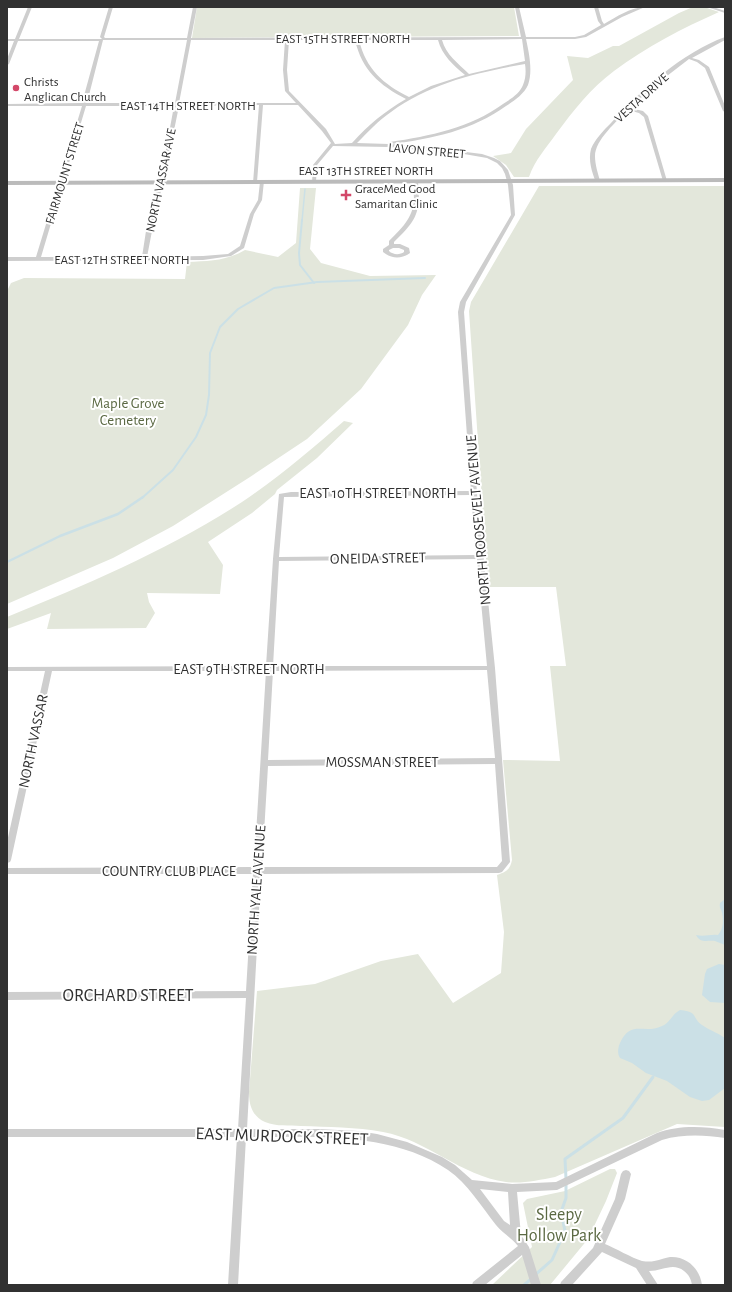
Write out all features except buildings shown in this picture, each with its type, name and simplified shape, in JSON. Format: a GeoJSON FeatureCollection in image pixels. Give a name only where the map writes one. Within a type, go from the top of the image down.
{"type":"FeatureCollection","features":[{"type":"Feature","properties":{"kind":"main road","name":"EAST 13TH STREET NORTH"},"geometry":{"type":"LineString","coordinates":[[7,183],[725,180]]}},
{"type":"Feature","properties":{"kind":"street"},"geometry":{"type":"LineString","coordinates":[[7,64],[30,7]]}},
{"type":"Feature","properties":{"kind":"street","name":"FAIRMOUNT STREET"},"geometry":{"type":"LineString","coordinates":[[38,259],[60,183],[62,181],[111,7]]}},
{"type":"Feature","properties":{"kind":"street","name":"NORTH VASSAR AVE"},"geometry":{"type":"LineString","coordinates":[[144,259],[195,7]]}},
{"type":"Feature","properties":{"kind":"street"},"geometry":{"type":"LineString","coordinates":[[372,146],[404,142],[448,132],[497,112],[516,97],[526,85],[528,70],[528,62],[517,7]]}},
{"type":"Feature","properties":{"kind":"street"},"geometry":{"type":"LineString","coordinates":[[596,7],[600,21],[604,26],[643,7]]}},
{"type":"Feature","properties":{"kind":"street"},"geometry":{"type":"LineString","coordinates":[[709,7],[725,12]]}},
{"type":"Feature","properties":{"kind":"street","name":"EAST 15TH STREET NORTH"},"geometry":{"type":"LineString","coordinates":[[7,40],[582,37],[604,26]]}},
{"type":"Feature","properties":{"kind":"street"},"geometry":{"type":"LineString","coordinates":[[356,38],[358,52],[373,75],[394,92],[408,98]]}},
{"type":"Feature","properties":{"kind":"street"},"geometry":{"type":"LineString","coordinates":[[440,38],[441,46],[447,57],[467,74]]}},
{"type":"Feature","properties":{"kind":"street","name":"VESTA DRIVE"},"geometry":{"type":"LineString","coordinates":[[598,181],[592,157],[594,149],[607,130],[626,108],[668,73],[690,58],[725,38]]}},
{"type":"Feature","properties":{"kind":"street"},"geometry":{"type":"LineString","coordinates":[[287,39],[285,70],[287,91],[324,130],[333,144],[315,165],[314,182]]}},
{"type":"Feature","properties":{"kind":"street"},"geometry":{"type":"LineString","coordinates":[[690,58],[707,67],[724,108]]}},
{"type":"Feature","properties":{"kind":"street"},"geometry":{"type":"LineString","coordinates":[[354,144],[380,117],[408,98],[440,83],[467,74],[528,62]]}},
{"type":"Feature","properties":{"kind":"street"},"geometry":{"type":"LineString","coordinates":[[258,182],[261,104]]}},
{"type":"Feature","properties":{"kind":"street","name":"EAST 14TH STREET NORTH"},"geometry":{"type":"LineString","coordinates":[[7,105],[298,104]]}},
{"type":"Feature","properties":{"kind":"street"},"geometry":{"type":"LineString","coordinates":[[626,108],[641,112],[646,116],[665,181]]}},
{"type":"Feature","properties":{"kind":"street","name":"LAVON STREET"},"geometry":{"type":"LineString","coordinates":[[332,145],[354,144],[457,151],[490,157],[506,170],[509,181]]}},
{"type":"Feature","properties":{"kind":"street","name":"NORTH ROOSEVELT AVENUE"},"geometry":{"type":"LineString","coordinates":[[499,870],[506,862],[500,761],[474,493],[461,312],[463,302],[512,215],[513,203],[509,181]]}},
{"type":"Feature","properties":{"kind":"street","name":"EAST 12TH STREET NORTH"},"geometry":{"type":"LineString","coordinates":[[7,259],[203,258],[229,255],[242,247],[245,240],[252,214],[260,200],[258,182]]}},
{"type":"Feature","properties":{"kind":"street"},"geometry":{"type":"LineString","coordinates":[[392,246],[391,242],[408,226],[416,213],[416,182]]}},
{"type":"Feature","properties":{"kind":"street","name":"EAST 10TH STREET NORTH"},"geometry":{"type":"LineString","coordinates":[[281,495],[474,493]]}},
{"type":"Feature","properties":{"kind":"street","name":"NORTH YALE AVENUE"},"geometry":{"type":"LineString","coordinates":[[233,1285],[269,669],[281,495]]}},
{"type":"Feature","properties":{"kind":"street","name":"ONEIDA STREET"},"geometry":{"type":"LineString","coordinates":[[276,559],[480,557]]}},
{"type":"Feature","properties":{"kind":"street","name":"EAST 9TH STREET NORTH"},"geometry":{"type":"LineString","coordinates":[[7,669],[491,668]]}},
{"type":"Feature","properties":{"kind":"street","name":"NORTH VASSAR"},"geometry":{"type":"LineString","coordinates":[[7,860],[49,669]]}},
{"type":"Feature","properties":{"kind":"street","name":"MOSSMAN STREET"},"geometry":{"type":"LineString","coordinates":[[264,763],[500,761]]}},
{"type":"Feature","properties":{"kind":"street","name":"COUNTRY CLUB PLACE"},"geometry":{"type":"LineString","coordinates":[[7,871],[499,870]]}},
{"type":"Feature","properties":{"kind":"street","name":"ORCHARD STREET"},"geometry":{"type":"LineString","coordinates":[[7,996],[250,994]]}},
{"type":"Feature","properties":{"kind":"street"},"geometry":{"type":"LineString","coordinates":[[470,1184],[512,1188],[557,1186],[660,1136],[672,1132],[725,1134]]}},
{"type":"Feature","properties":{"kind":"street","name":"EAST MURDOCK STREET"},"geometry":{"type":"LineString","coordinates":[[7,1133],[318,1133],[358,1135],[377,1138],[407,1146],[439,1160],[452,1168],[470,1184],[500,1224],[516,1236]]}},
{"type":"Feature","properties":{"kind":"street"},"geometry":{"type":"LineString","coordinates":[[565,1285],[600,1246],[620,1199],[626,1174]]}},
{"type":"Feature","properties":{"kind":"street"},"geometry":{"type":"LineString","coordinates":[[512,1188],[516,1236],[524,1247],[536,1284]]}},
{"type":"Feature","properties":{"kind":"street"},"geometry":{"type":"LineString","coordinates":[[600,1246],[640,1265],[655,1266],[670,1262],[677,1262],[690,1269],[694,1275],[697,1285]]}},
{"type":"Feature","properties":{"kind":"street"},"geometry":{"type":"LineString","coordinates":[[477,1285],[524,1247]]}},
{"type":"Feature","properties":{"kind":"street"},"geometry":{"type":"LineString","coordinates":[[640,1265],[653,1285]]}},
{"type":"Feature","properties":{"kind":"green space"},"geometry":{"type":"Polygon","coordinates":[[[197,7],[514,7],[519,36],[192,38],[197,7]]]}},
{"type":"Feature","properties":{"kind":"green space"},"geometry":{"type":"Polygon","coordinates":[[[693,7],[704,7],[719,12],[678,31],[652,46],[626,62],[606,78],[590,92],[569,117],[541,154],[529,177],[514,177],[506,165],[493,156],[511,153],[526,129],[573,80],[567,56],[588,58],[613,46],[619,46],[679,13],[693,7]]]}},
{"type":"Feature","properties":{"kind":"green space"},"geometry":{"type":"Polygon","coordinates":[[[539,186],[725,186],[725,1127],[677,1124],[555,1177],[530,1181],[506,1182],[474,1173],[414,1142],[383,1132],[352,1128],[283,1126],[270,1124],[257,1117],[252,1110],[249,1092],[257,991],[315,984],[381,961],[418,954],[453,1003],[501,973],[504,932],[497,875],[507,870],[512,860],[503,760],[560,761],[550,666],[566,666],[556,587],[488,587],[469,311],[471,302],[539,186]]]}},
{"type":"Feature","properties":{"kind":"green space","name":"Maple Grove Cemetery"},"geometry":{"type":"Polygon","coordinates":[[[300,188],[316,188],[310,249],[321,263],[370,276],[436,275],[422,295],[408,325],[361,389],[307,439],[173,526],[113,558],[7,604],[7,291],[11,283],[24,278],[185,279],[187,262],[210,261],[238,254],[245,250],[278,257],[296,243],[300,188]]]}},
{"type":"Feature","properties":{"kind":"green space"},"geometry":{"type":"Polygon","coordinates":[[[344,421],[353,423],[317,458],[277,490],[275,494],[252,513],[208,542],[223,565],[220,594],[147,593],[149,602],[155,613],[146,628],[47,629],[51,613],[7,629],[7,617],[97,579],[156,551],[185,536],[242,502],[282,473],[344,421]]]}},
{"type":"Feature","properties":{"kind":"green space","name":"Sleepy Hollow Park"},"geometry":{"type":"Polygon","coordinates":[[[610,1169],[615,1169],[617,1173],[588,1239],[550,1285],[492,1285],[532,1247],[523,1203],[527,1199],[565,1191],[610,1169]]]}},
{"type":"Feature","properties":{"kind":"shaded area"},"geometry":{"type":"Polygon","coordinates":[[[725,899],[725,945],[715,941],[700,940],[696,935],[718,935],[720,933],[723,916],[720,903],[725,899]]]}},
{"type":"Feature","properties":{"kind":"shaded area"},"geometry":{"type":"Polygon","coordinates":[[[719,964],[725,965],[725,1003],[710,1002],[702,995],[707,969],[719,964]]]}},
{"type":"Feature","properties":{"kind":"shaded area"},"geometry":{"type":"Polygon","coordinates":[[[680,1010],[690,1012],[702,1025],[725,1038],[725,1088],[709,1100],[702,1101],[690,1097],[667,1081],[646,1073],[619,1056],[618,1050],[620,1043],[629,1031],[633,1029],[649,1029],[662,1026],[680,1010]]]}},
{"type":"Feature","properties":{"kind":"waterway"},"geometry":{"type":"LineString","coordinates":[[302,221],[305,189]]}},
{"type":"Feature","properties":{"kind":"waterway"},"geometry":{"type":"LineString","coordinates":[[302,220],[299,253],[300,265],[314,282]]}},
{"type":"Feature","properties":{"kind":"waterway"},"geometry":{"type":"LineString","coordinates":[[314,282],[425,278]]}},
{"type":"Feature","properties":{"kind":"waterway"},"geometry":{"type":"LineString","coordinates":[[142,498],[173,470],[196,437],[206,415],[209,395],[210,353],[220,327],[238,309],[274,288],[314,282]]}},
{"type":"Feature","properties":{"kind":"waterway"},"geometry":{"type":"LineString","coordinates":[[7,562],[60,536],[118,514],[143,497]]}},
{"type":"Feature","properties":{"kind":"waterway"},"geometry":{"type":"LineString","coordinates":[[566,1179],[565,1159],[623,1118],[653,1077]]}},
{"type":"Feature","properties":{"kind":"waterway"},"geometry":{"type":"LineString","coordinates":[[535,1275],[552,1260],[565,1231],[561,1212],[566,1198],[566,1184]]}},
{"type":"Feature","properties":{"kind":"waterway"},"geometry":{"type":"LineString","coordinates":[[524,1285],[531,1279]]}},
{"type":"Feature","properties":{"kind":"place","name":"Christs Anglican Church"},"geometry":{"type":"Point","coordinates":[16,88]}},
{"type":"Feature","properties":{"kind":"place","name":"GraceMed Good Samaritan Clinic"},"geometry":{"type":"Point","coordinates":[346,195]}}]}
